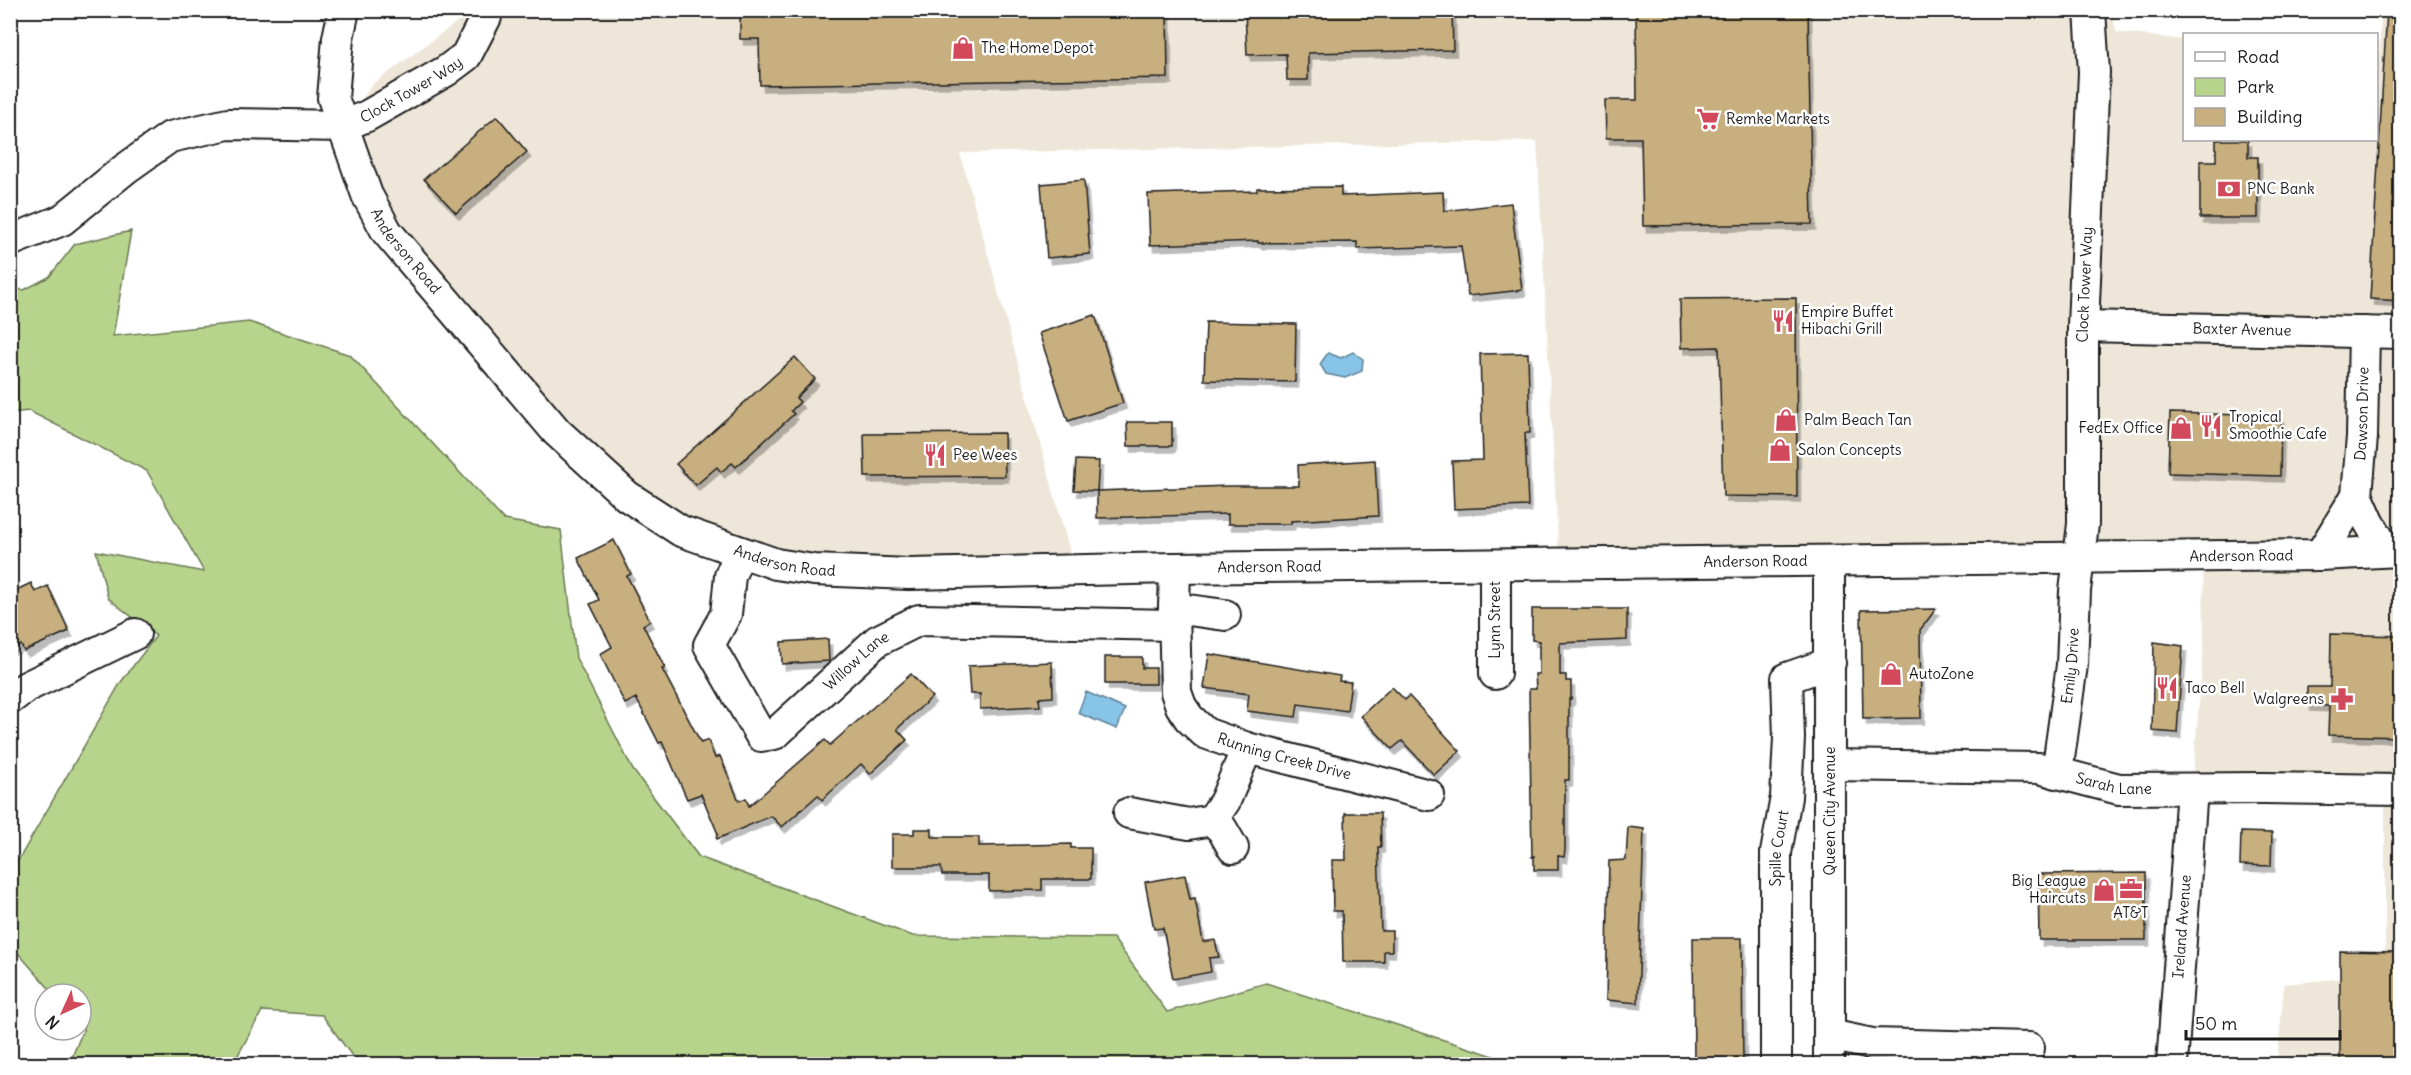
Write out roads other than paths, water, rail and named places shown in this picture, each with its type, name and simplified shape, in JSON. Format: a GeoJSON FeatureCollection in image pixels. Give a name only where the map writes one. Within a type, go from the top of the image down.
{"type":"FeatureCollection","features":[{"type":"Feature","properties":{"kind":"street","name":"Anderson Road"},"geometry":{"type":"LineString","coordinates":[[344,10],[338,38],[333,98],[367,195],[387,232],[557,432],[627,496],[681,531],[776,564],[814,570],[867,573],[2320,555],[2393,551]]}},
{"type":"Feature","properties":{"kind":"street","name":"Clock Tower Way"},"geometry":{"type":"LineString","coordinates":[[342,126],[367,116],[446,72],[466,56],[486,17],[486,10]]}},
{"type":"Feature","properties":{"kind":"street","name":"Clock Tower Way"},"geometry":{"type":"LineString","coordinates":[[2080,557],[2083,524],[2082,326],[2094,72],[2090,10]]}},
{"type":"Feature","properties":{"kind":"street"},"geometry":{"type":"LineString","coordinates":[[10,241],[62,220],[125,169],[170,137],[228,124],[342,126]]}},
{"type":"Feature","properties":{"kind":"street","name":"Baxter Avenue"},"geometry":{"type":"LineString","coordinates":[[2082,326],[2400,333]]}},
{"type":"Feature","properties":{"kind":"street","name":"Dawson Drive"},"geometry":{"type":"LineString","coordinates":[[2320,555],[2357,495],[2362,437],[2364,332]]}},
{"type":"Feature","properties":{"kind":"street"},"geometry":{"type":"LineString","coordinates":[[2357,495],[2393,551]]}},
{"type":"Feature","properties":{"kind":"street","name":"Willow Lane"},"geometry":{"type":"LineString","coordinates":[[740,552],[730,576],[726,614],[709,645],[761,736],[775,734],[878,641],[918,620],[1174,617]]}},
{"type":"Feature","properties":{"kind":"street","name":"Emily Drive"},"geometry":{"type":"LineString","coordinates":[[2057,773],[2072,664],[2075,591],[2080,557]]}},
{"type":"Feature","properties":{"kind":"street","name":"Queen City Avenue"},"geometry":{"type":"LineString","coordinates":[[1829,561],[1829,1049],[1872,1044],[2029,1048]]}},
{"type":"Feature","properties":{"kind":"street","name":"Lynn Street"},"geometry":{"type":"LineString","coordinates":[[1495,565],[1495,674]]}},
{"type":"Feature","properties":{"kind":"street","name":"Running Creek Drive"},"geometry":{"type":"LineString","coordinates":[[1175,568],[1176,692],[1189,718],[1205,733],[1247,748],[1429,795]]}},
{"type":"Feature","properties":{"kind":"street"},"geometry":{"type":"LineString","coordinates":[[1174,617],[1225,615]]}},
{"type":"Feature","properties":{"kind":"street"},"geometry":{"type":"LineString","coordinates":[[10,699],[26,687],[135,634]]}},
{"type":"Feature","properties":{"kind":"street","name":"Spille Court"},"geometry":{"type":"LineString","coordinates":[[1776,1065],[1776,853],[1786,797],[1789,738],[1787,678],[1830,663]]}},
{"type":"Feature","properties":{"kind":"street"},"geometry":{"type":"LineString","coordinates":[[1129,813],[1189,824],[1212,820],[1225,801],[1247,748]]}},
{"type":"Feature","properties":{"kind":"street","name":"Sarah Lane"},"geometry":{"type":"LineString","coordinates":[[1830,765],[2039,768],[2119,789],[2400,790]]}},
{"type":"Feature","properties":{"kind":"street","name":"Ireland Avenue"},"geometry":{"type":"LineString","coordinates":[[2172,1065],[2192,789]]}},
{"type":"Feature","properties":{"kind":"street"},"geometry":{"type":"LineString","coordinates":[[1212,820],[1222,829],[1233,848]]}},
{"type":"Feature","properties":{"kind":"water"},"geometry":{"type":"Polygon","coordinates":[[[1353,352],[1363,359],[1362,371],[1345,378],[1326,374],[1320,364],[1328,353],[1341,358],[1353,352]]]}},
{"type":"Feature","properties":{"kind":"water"},"geometry":{"type":"Polygon","coordinates":[[[1086,692],[1125,709],[1117,729],[1078,713],[1086,692]]]}},
{"type":"Feature","properties":{"kind":"place","name":"The Home Depot"},"geometry":{"type":"Point","coordinates":[963,48]}},
{"type":"Feature","properties":{"kind":"place","name":"Remke Markets"},"geometry":{"type":"Point","coordinates":[1708,119]}},
{"type":"Feature","properties":{"kind":"place","name":"PNC Bank"},"geometry":{"type":"Point","coordinates":[2229,189]}},
{"type":"Feature","properties":{"kind":"place","name":"Empire Buffet Hibachi Grill"},"geometry":{"type":"Point","coordinates":[1783,321]}},
{"type":"Feature","properties":{"kind":"place","name":"Palm Beach Tan"},"geometry":{"type":"Point","coordinates":[1786,420]}},
{"type":"Feature","properties":{"kind":"place","name":"Tropical Smoothie Cafe"},"geometry":{"type":"Point","coordinates":[2211,426]}},
{"type":"Feature","properties":{"kind":"place","name":"FedEx Office"},"geometry":{"type":"Point","coordinates":[2181,428]}},
{"type":"Feature","properties":{"kind":"place","name":"Salon Concepts"},"geometry":{"type":"Point","coordinates":[1780,450]}},
{"type":"Feature","properties":{"kind":"place","name":"Pee Wees"},"geometry":{"type":"Point","coordinates":[935,455]}},
{"type":"Feature","properties":{"kind":"place","name":"AutoZone"},"geometry":{"type":"Point","coordinates":[1891,674]}},
{"type":"Feature","properties":{"kind":"place","name":"Taco Bell"},"geometry":{"type":"Point","coordinates":[2167,688]}},
{"type":"Feature","properties":{"kind":"place","name":"Walgreens"},"geometry":{"type":"Point","coordinates":[2342,699]}},
{"type":"Feature","properties":{"kind":"place","name":"AT&T"},"geometry":{"type":"Point","coordinates":[2131,889]}},
{"type":"Feature","properties":{"kind":"place","name":"Big League Haircuts"},"geometry":{"type":"Point","coordinates":[2104,890]}}]}
